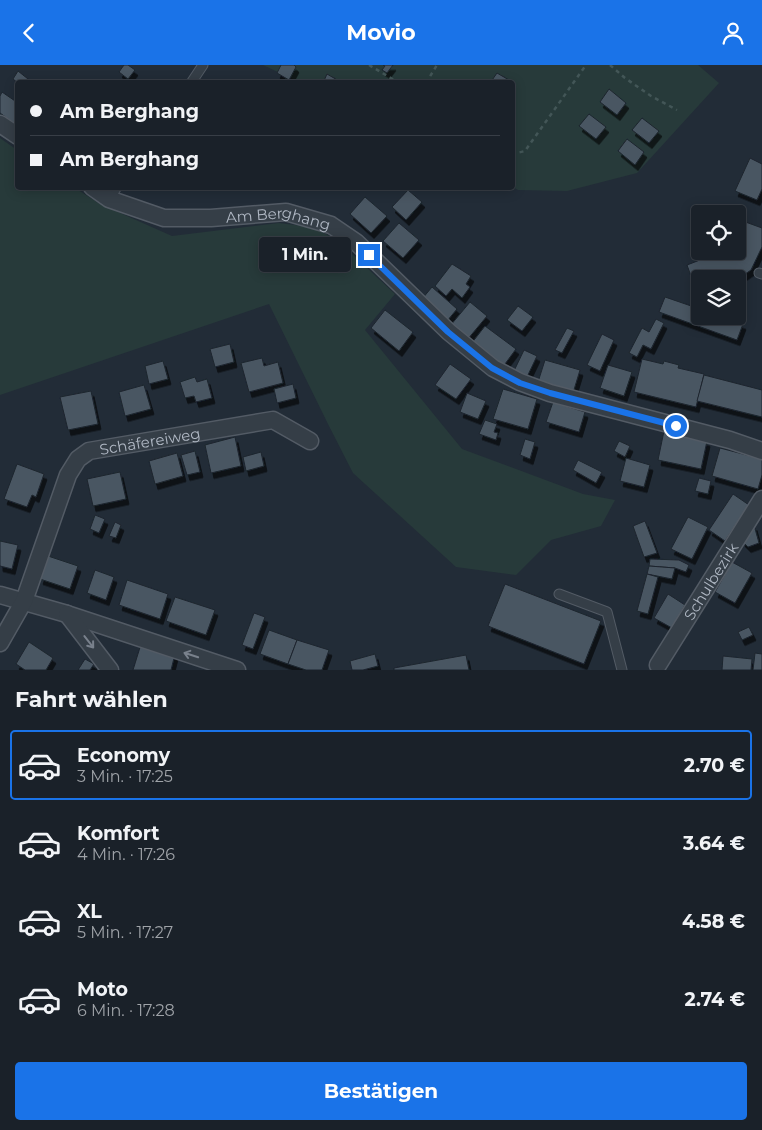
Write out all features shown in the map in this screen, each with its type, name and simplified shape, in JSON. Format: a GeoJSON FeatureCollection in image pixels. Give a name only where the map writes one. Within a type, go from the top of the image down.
{"type":"FeatureCollection","features":[{"type":"Feature","properties":{"kind":"street"},"geometry":{"type":"LineString","coordinates":[[0,124],[15,134]]}},
{"type":"Feature","properties":{"kind":"street","name":"Am Berghang"},"geometry":{"type":"LineString","coordinates":[[113,193],[164,218],[211,218],[286,212],[331,225],[356,242],[448,332],[492,368],[520,383],[550,393],[730,440],[762,451]]}},
{"type":"Feature","properties":{"kind":"street","name":"Schäfereiweg"},"geometry":{"type":"LineString","coordinates":[[0,643],[24,601],[68,475],[78,459],[89,451],[273,420],[310,441]]}},
{"type":"Feature","properties":{"kind":"street","name":"Schulbezirk"},"geometry":{"type":"LineString","coordinates":[[658,665],[762,499]]}},
{"type":"Feature","properties":{"kind":"street"},"geometry":{"type":"LineString","coordinates":[[0,595],[67,614],[237,670]]}},
{"type":"Feature","properties":{"kind":"street"},"geometry":{"type":"LineString","coordinates":[[67,614],[110,670]]}},
{"type":"Feature","properties":{"kind":"lane"},"geometry":{"type":"LineString","coordinates":[[193,80],[203,65]]}},
{"type":"Feature","properties":{"kind":"lane"},"geometry":{"type":"LineString","coordinates":[[559,594],[607,612],[622,670]]}},
{"type":"Feature","properties":{"kind":"path"},"geometry":{"type":"LineString","coordinates":[[369,65],[394,80]]}},
{"type":"Feature","properties":{"kind":"path"},"geometry":{"type":"LineString","coordinates":[[428,80],[437,65]]}},
{"type":"Feature","properties":{"kind":"path"},"geometry":{"type":"LineString","coordinates":[[515,152],[525,151],[586,65]]}},
{"type":"Feature","properties":{"kind":"path"},"geometry":{"type":"LineString","coordinates":[[610,65],[651,96],[677,110]]}},
{"type":"Feature","properties":{"kind":"shaded area"},"geometry":{"type":"Polygon","coordinates":[[[263,65],[698,65],[719,83],[637,173],[567,191],[518,190],[515,188],[515,80],[295,80],[263,65]]]}},
{"type":"Feature","properties":{"kind":"shaded area"},"geometry":{"type":"Polygon","coordinates":[[[0,138],[15,149],[15,190],[78,190],[100,204],[172,236],[279,223],[311,227],[336,239],[395,294],[365,330],[462,449],[583,494],[615,500],[601,526],[551,540],[516,575],[456,567],[353,473],[269,304],[0,395],[0,138]]]}},
{"type":"Feature","properties":{"kind":"building"},"geometry":{"type":"Polygon","coordinates":[[[124,65],[128,65],[135,70],[128,79],[119,72],[124,65]]]}},
{"type":"Feature","properties":{"kind":"building"},"geometry":{"type":"Polygon","coordinates":[[[281,65],[294,65],[296,67],[289,80],[277,73],[281,65]]]}},
{"type":"Feature","properties":{"kind":"building"},"geometry":{"type":"Polygon","coordinates":[[[383,65],[393,65],[387,73],[382,70],[385,66],[383,65]]]}},
{"type":"Feature","properties":{"kind":"building"},"geometry":{"type":"Polygon","coordinates":[[[18,71],[29,80],[15,81],[13,79],[18,71]]]}},
{"type":"Feature","properties":{"kind":"building"},"geometry":{"type":"Polygon","coordinates":[[[497,73],[509,80],[492,80],[497,73]]]}},
{"type":"Feature","properties":{"kind":"building"},"geometry":{"type":"Polygon","coordinates":[[[327,74],[337,80],[324,80],[327,74]]]}},
{"type":"Feature","properties":{"kind":"building"},"geometry":{"type":"Polygon","coordinates":[[[609,89],[626,103],[617,115],[600,102],[609,89]]]}},
{"type":"Feature","properties":{"kind":"building"},"geometry":{"type":"Polygon","coordinates":[[[2,92],[15,101],[15,124],[0,113],[0,96],[2,92]]]}},
{"type":"Feature","properties":{"kind":"building"},"geometry":{"type":"Polygon","coordinates":[[[589,114],[606,127],[596,139],[579,126],[589,114]]]}},
{"type":"Feature","properties":{"kind":"building"},"geometry":{"type":"Polygon","coordinates":[[[642,118],[659,131],[649,143],[632,130],[642,118]]]}},
{"type":"Feature","properties":{"kind":"building"},"geometry":{"type":"Polygon","coordinates":[[[627,139],[644,152],[635,165],[618,151],[627,139]]]}},
{"type":"Feature","properties":{"kind":"building"},"geometry":{"type":"Polygon","coordinates":[[[750,158],[762,164],[762,189],[757,200],[735,191],[750,158]]]}},
{"type":"Feature","properties":{"kind":"building"},"geometry":{"type":"Polygon","coordinates":[[[408,190],[422,202],[406,220],[392,207],[408,190]]]}},
{"type":"Feature","properties":{"kind":"building"},"geometry":{"type":"Polygon","coordinates":[[[365,197],[387,216],[371,233],[350,214],[365,197]]]}},
{"type":"Feature","properties":{"kind":"building"},"geometry":{"type":"Polygon","coordinates":[[[746,222],[762,228],[762,247],[751,270],[746,273],[746,270],[691,270],[691,276],[687,265],[700,260],[746,260],[746,222]]]}},
{"type":"Feature","properties":{"kind":"building"},"geometry":{"type":"Polygon","coordinates":[[[399,223],[419,240],[403,258],[383,241],[399,223]]]}},
{"type":"Feature","properties":{"kind":"building"},"geometry":{"type":"Polygon","coordinates":[[[452,264],[471,276],[466,284],[470,287],[462,298],[452,289],[446,296],[435,286],[452,264]]]}},
{"type":"Feature","properties":{"kind":"building"},"geometry":{"type":"Polygon","coordinates":[[[432,287],[457,309],[447,321],[422,299],[432,287]]]}},
{"type":"Feature","properties":{"kind":"building"},"geometry":{"type":"Polygon","coordinates":[[[665,297],[691,306],[691,323],[659,312],[665,297]]]}},
{"type":"Feature","properties":{"kind":"building"},"geometry":{"type":"Polygon","coordinates":[[[470,302],[487,316],[467,340],[450,326],[470,302]]]}},
{"type":"Feature","properties":{"kind":"building"},"geometry":{"type":"Polygon","coordinates":[[[518,306],[533,317],[522,331],[507,320],[518,306]]]}},
{"type":"Feature","properties":{"kind":"building"},"geometry":{"type":"Polygon","coordinates":[[[385,310],[413,332],[399,351],[371,328],[385,310]]]}},
{"type":"Feature","properties":{"kind":"building"},"geometry":{"type":"Polygon","coordinates":[[[656,319],[664,323],[651,349],[643,345],[637,357],[629,353],[642,328],[649,332],[656,319]]]}},
{"type":"Feature","properties":{"kind":"building"},"geometry":{"type":"Polygon","coordinates":[[[695,325],[743,325],[737,340],[695,325]]]}},
{"type":"Feature","properties":{"kind":"building"},"geometry":{"type":"Polygon","coordinates":[[[485,326],[516,349],[502,368],[471,344],[485,326]]]}},
{"type":"Feature","properties":{"kind":"building"},"geometry":{"type":"Polygon","coordinates":[[[567,328],[574,331],[562,353],[555,350],[567,328]]]}},
{"type":"Feature","properties":{"kind":"building"},"geometry":{"type":"Polygon","coordinates":[[[602,334],[614,340],[600,371],[587,365],[602,334]]]}},
{"type":"Feature","properties":{"kind":"building"},"geometry":{"type":"Polygon","coordinates":[[[230,344],[234,362],[215,367],[210,349],[230,344]]]}},
{"type":"Feature","properties":{"kind":"building"},"geometry":{"type":"Polygon","coordinates":[[[524,350],[537,356],[526,379],[513,373],[524,350]]]}},
{"type":"Feature","properties":{"kind":"building"},"geometry":{"type":"Polygon","coordinates":[[[262,358],[264,366],[278,362],[283,383],[249,392],[241,363],[262,358]]]}},
{"type":"Feature","properties":{"kind":"building"},"geometry":{"type":"Polygon","coordinates":[[[642,359],[663,364],[664,361],[679,365],[678,368],[704,374],[696,407],[634,392],[642,359]]]}},
{"type":"Feature","properties":{"kind":"building"},"geometry":{"type":"Polygon","coordinates":[[[545,360],[580,370],[573,393],[538,382],[545,360]]]}},
{"type":"Feature","properties":{"kind":"building"},"geometry":{"type":"Polygon","coordinates":[[[163,361],[168,379],[149,384],[145,366],[163,361]]]}},
{"type":"Feature","properties":{"kind":"building"},"geometry":{"type":"Polygon","coordinates":[[[450,364],[471,379],[456,399],[435,385],[450,364]]]}},
{"type":"Feature","properties":{"kind":"building"},"geometry":{"type":"Polygon","coordinates":[[[608,365],[632,372],[624,396],[600,388],[608,365]]]}},
{"type":"Feature","properties":{"kind":"building"},"geometry":{"type":"Polygon","coordinates":[[[704,375],[762,390],[762,417],[697,401],[704,375]]]}},
{"type":"Feature","properties":{"kind":"building"},"geometry":{"type":"Polygon","coordinates":[[[195,377],[197,382],[207,379],[212,398],[196,402],[194,396],[185,398],[180,382],[195,377]]]}},
{"type":"Feature","properties":{"kind":"building"},"geometry":{"type":"Polygon","coordinates":[[[293,384],[296,398],[277,403],[274,389],[293,384]]]}},
{"type":"Feature","properties":{"kind":"building"},"geometry":{"type":"Polygon","coordinates":[[[144,385],[151,409],[125,416],[119,392],[144,385]]]}},
{"type":"Feature","properties":{"kind":"building"},"geometry":{"type":"Polygon","coordinates":[[[503,389],[537,399],[528,429],[493,419],[503,389]]]}},
{"type":"Feature","properties":{"kind":"building"},"geometry":{"type":"Polygon","coordinates":[[[91,391],[98,424],[68,430],[60,397],[91,391]]]}},
{"type":"Feature","properties":{"kind":"building"},"geometry":{"type":"Polygon","coordinates":[[[467,393],[486,401],[478,419],[460,412],[467,393]]]}},
{"type":"Feature","properties":{"kind":"building"},"geometry":{"type":"Polygon","coordinates":[[[553,402],[585,412],[579,432],[546,422],[553,402]]]}},
{"type":"Feature","properties":{"kind":"building"},"geometry":{"type":"Polygon","coordinates":[[[485,420],[497,424],[494,432],[498,433],[496,440],[479,434],[485,420]]]}},
{"type":"Feature","properties":{"kind":"building"},"geometry":{"type":"Polygon","coordinates":[[[664,431],[707,441],[701,469],[658,460],[664,431]]]}},
{"type":"Feature","properties":{"kind":"building"},"geometry":{"type":"Polygon","coordinates":[[[235,437],[241,466],[211,473],[205,445],[235,437]]]}},
{"type":"Feature","properties":{"kind":"building"},"geometry":{"type":"Polygon","coordinates":[[[525,439],[535,442],[530,459],[520,455],[525,439]]]}},
{"type":"Feature","properties":{"kind":"building"},"geometry":{"type":"Polygon","coordinates":[[[619,441],[630,446],[625,457],[614,451],[619,441]]]}},
{"type":"Feature","properties":{"kind":"building"},"geometry":{"type":"Polygon","coordinates":[[[720,448],[762,459],[762,475],[758,489],[712,476],[720,448]]]}},
{"type":"Feature","properties":{"kind":"building"},"geometry":{"type":"Polygon","coordinates":[[[195,451],[200,472],[187,475],[181,455],[195,451]]]}},
{"type":"Feature","properties":{"kind":"building"},"geometry":{"type":"Polygon","coordinates":[[[261,452],[264,466],[246,471],[243,457],[261,452]]]}},
{"type":"Feature","properties":{"kind":"building"},"geometry":{"type":"Polygon","coordinates":[[[177,453],[183,476],[155,484],[149,461],[177,453]]]}},
{"type":"Feature","properties":{"kind":"building"},"geometry":{"type":"Polygon","coordinates":[[[626,458],[650,465],[644,487],[620,481],[626,458]]]}},
{"type":"Feature","properties":{"kind":"building"},"geometry":{"type":"Polygon","coordinates":[[[578,460],[602,472],[596,483],[573,470],[578,460]]]}},
{"type":"Feature","properties":{"kind":"building"},"geometry":{"type":"Polygon","coordinates":[[[17,464],[44,474],[36,497],[32,495],[27,507],[4,499],[17,464]]]}},
{"type":"Feature","properties":{"kind":"building"},"geometry":{"type":"Polygon","coordinates":[[[120,472],[126,499],[93,506],[87,479],[120,472]]]}},
{"type":"Feature","properties":{"kind":"building"},"geometry":{"type":"Polygon","coordinates":[[[699,478],[711,481],[708,494],[695,491],[699,478]]]}},
{"type":"Feature","properties":{"kind":"building"},"geometry":{"type":"Polygon","coordinates":[[[733,494],[749,505],[725,541],[709,530],[733,494]]]}},
{"type":"Feature","properties":{"kind":"building"},"geometry":{"type":"Polygon","coordinates":[[[95,515],[105,519],[99,533],[90,529],[95,515]]]}},
{"type":"Feature","properties":{"kind":"building"},"geometry":{"type":"Polygon","coordinates":[[[688,517],[708,527],[692,559],[671,549],[688,517]]]}},
{"type":"Feature","properties":{"kind":"building"},"geometry":{"type":"Polygon","coordinates":[[[645,521],[657,553],[644,557],[633,526],[645,521]]]}},
{"type":"Feature","properties":{"kind":"building"},"geometry":{"type":"Polygon","coordinates":[[[115,522],[121,525],[116,538],[109,536],[115,522]]]}},
{"type":"Feature","properties":{"kind":"building"},"geometry":{"type":"Polygon","coordinates":[[[754,525],[759,543],[748,547],[742,541],[754,525]]]}},
{"type":"Feature","properties":{"kind":"building"},"geometry":{"type":"Polygon","coordinates":[[[0,541],[18,545],[12,569],[0,566],[0,541]]]}},
{"type":"Feature","properties":{"kind":"building"},"geometry":{"type":"Polygon","coordinates":[[[48,556],[78,566],[70,589],[40,579],[48,556]]]}},
{"type":"Feature","properties":{"kind":"building"},"geometry":{"type":"Polygon","coordinates":[[[650,559],[679,560],[689,565],[686,572],[675,568],[649,566],[650,559]]]}},
{"type":"Feature","properties":{"kind":"building"},"geometry":{"type":"Polygon","coordinates":[[[732,562],[752,573],[735,603],[715,592],[732,562]]]}},
{"type":"Feature","properties":{"kind":"building"},"geometry":{"type":"Polygon","coordinates":[[[649,566],[675,568],[672,579],[647,574],[649,566]]]}},
{"type":"Feature","properties":{"kind":"building"},"geometry":{"type":"Polygon","coordinates":[[[95,570],[114,577],[106,600],[87,593],[95,570]]]}},
{"type":"Feature","properties":{"kind":"building"},"geometry":{"type":"Polygon","coordinates":[[[647,574],[658,577],[648,614],[637,611],[647,574]]]}},
{"type":"Feature","properties":{"kind":"building"},"geometry":{"type":"Polygon","coordinates":[[[127,580],[168,594],[160,619],[119,605],[127,580]]]}},
{"type":"Feature","properties":{"kind":"building"},"geometry":{"type":"Polygon","coordinates":[[[505,584],[601,621],[584,664],[488,626],[505,584]]]}},
{"type":"Feature","properties":{"kind":"building"},"geometry":{"type":"Polygon","coordinates":[[[668,594],[685,605],[672,628],[654,618],[668,594]]]}},
{"type":"Feature","properties":{"kind":"building"},"geometry":{"type":"Polygon","coordinates":[[[175,597],[215,610],[206,635],[166,621],[175,597]]]}},
{"type":"Feature","properties":{"kind":"building"},"geometry":{"type":"Polygon","coordinates":[[[254,613],[265,617],[253,649],[242,645],[254,613]]]}},
{"type":"Feature","properties":{"kind":"building"},"geometry":{"type":"Polygon","coordinates":[[[749,627],[753,635],[742,640],[738,632],[749,627]]]}},
{"type":"Feature","properties":{"kind":"building"},"geometry":{"type":"Polygon","coordinates":[[[269,630],[297,640],[288,664],[260,654],[269,630]]]}},
{"type":"Feature","properties":{"kind":"building"},"geometry":{"type":"Polygon","coordinates":[[[297,640],[329,650],[322,670],[306,670],[288,664],[297,640]]]}},
{"type":"Feature","properties":{"kind":"building"},"geometry":{"type":"Polygon","coordinates":[[[29,642],[53,658],[46,670],[25,670],[16,664],[29,642]]]}},
{"type":"Feature","properties":{"kind":"building"},"geometry":{"type":"Polygon","coordinates":[[[141,644],[175,654],[171,670],[133,670],[141,644]]]}},
{"type":"Feature","properties":{"kind":"building"},"geometry":{"type":"Polygon","coordinates":[[[755,653],[762,654],[762,670],[753,670],[755,653]]]}},
{"type":"Feature","properties":{"kind":"building"},"geometry":{"type":"Polygon","coordinates":[[[375,654],[378,666],[363,670],[352,670],[350,661],[375,654]]]}},
{"type":"Feature","properties":{"kind":"building"},"geometry":{"type":"Polygon","coordinates":[[[466,655],[469,670],[394,670],[394,668],[466,655]]]}},
{"type":"Feature","properties":{"kind":"building"},"geometry":{"type":"Polygon","coordinates":[[[723,656],[752,659],[751,670],[722,670],[723,656]]]}},
{"type":"Feature","properties":{"kind":"building"},"geometry":{"type":"Polygon","coordinates":[[[85,659],[94,664],[90,670],[78,670],[85,659]]]}},
{"type":"Feature","properties":{"kind":"route"},"geometry":{"type":"LineString","coordinates":[[369,255],[448,332],[492,368],[520,383],[550,393],[676,426]]}}]}
